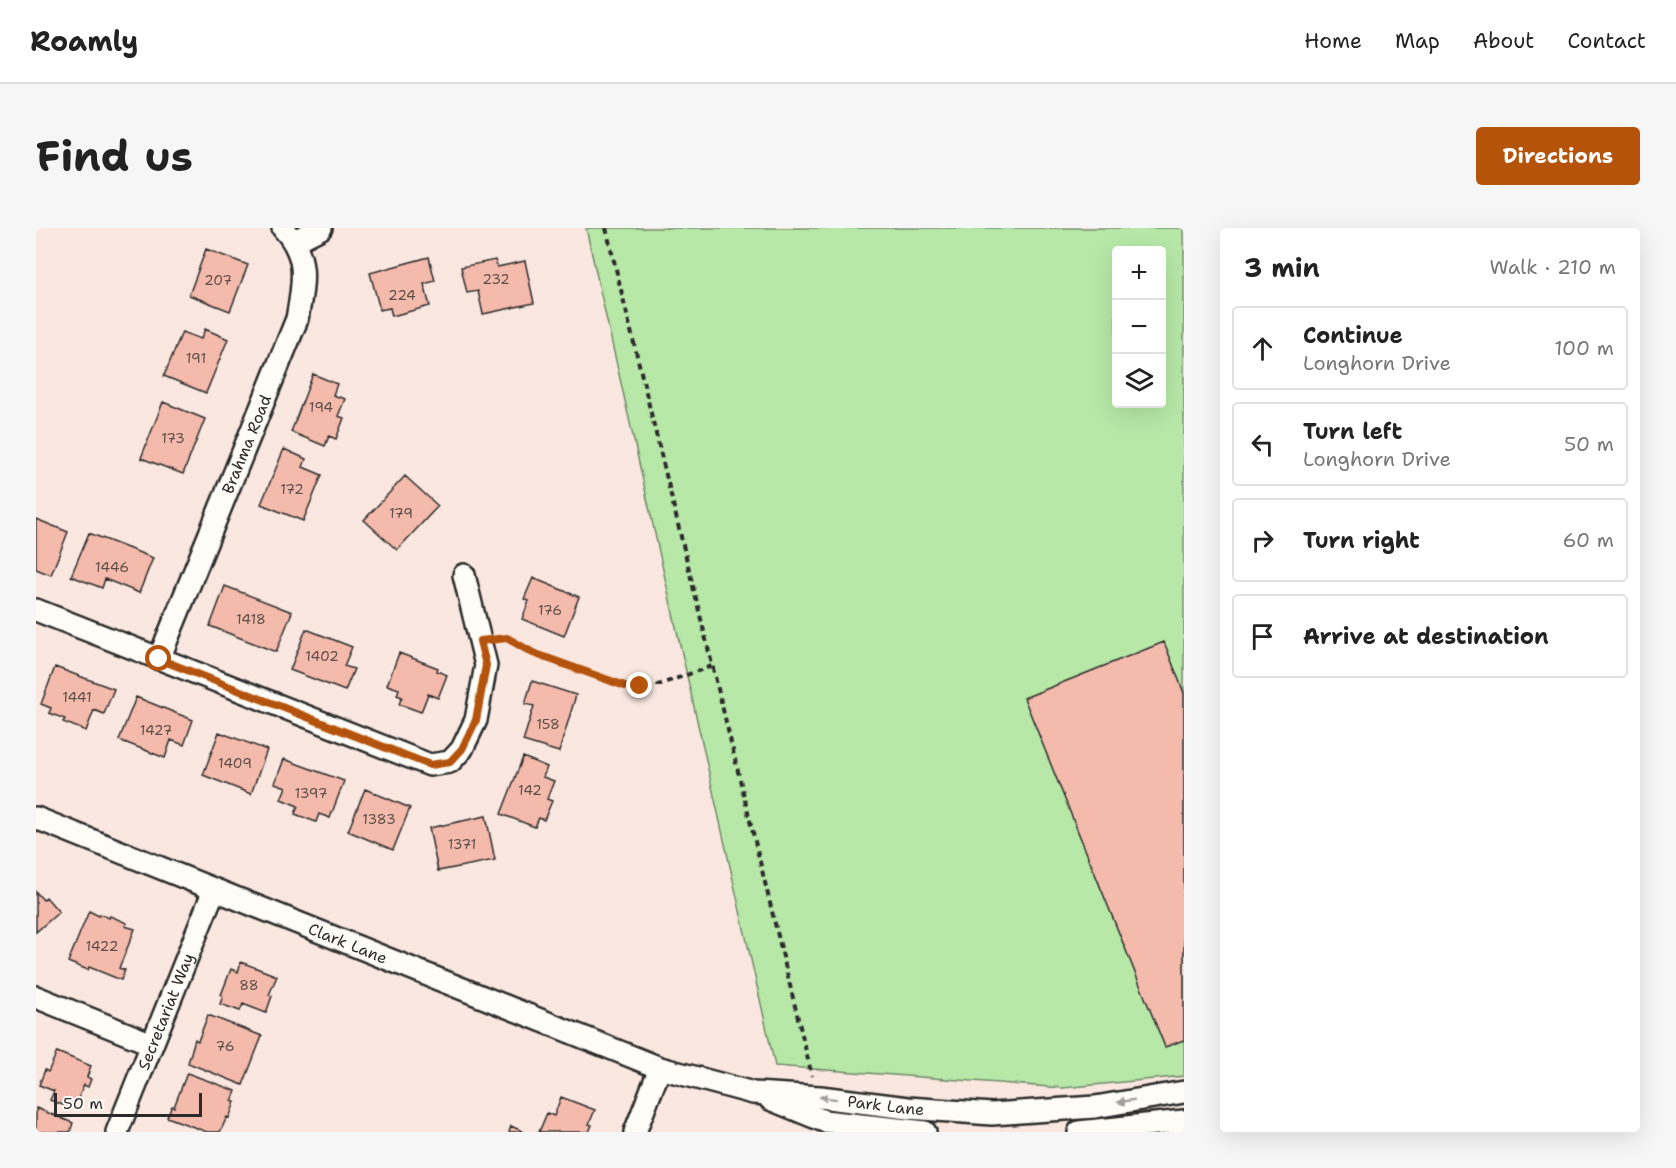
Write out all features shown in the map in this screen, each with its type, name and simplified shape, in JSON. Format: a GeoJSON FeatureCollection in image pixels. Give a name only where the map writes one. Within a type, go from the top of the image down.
{"type":"FeatureCollection","features":[{"type":"Feature","properties":{"kind":"street"},"geometry":{"type":"LineString","coordinates":[[289,235],[321,228]]}},
{"type":"Feature","properties":{"kind":"street","name":"Brahma Road"},"geometry":{"type":"LineString","coordinates":[[159,659],[297,319],[304,278],[289,235]]}},
{"type":"Feature","properties":{"kind":"street"},"geometry":{"type":"LineString","coordinates":[[36,610],[430,765],[450,762],[462,749],[476,720],[486,665],[464,575]]}},
{"type":"Feature","properties":{"kind":"street","name":"Clark Lane"},"geometry":{"type":"LineString","coordinates":[[36,818],[660,1068]]}},
{"type":"Feature","properties":{"kind":"street","name":"Secretariat Way"},"geometry":{"type":"LineString","coordinates":[[117,1132],[214,890]]}},
{"type":"Feature","properties":{"kind":"street"},"geometry":{"type":"LineString","coordinates":[[36,997],[152,1044]]}},
{"type":"Feature","properties":{"kind":"street"},"geometry":{"type":"LineString","coordinates":[[635,1132],[660,1068]]}},
{"type":"Feature","properties":{"kind":"street","name":"Park Lane"},"geometry":{"type":"LineString","coordinates":[[660,1068],[753,1093],[820,1096],[908,1108],[993,1114],[1095,1107],[1184,1092]]}},
{"type":"Feature","properties":{"kind":"street"},"geometry":{"type":"LineString","coordinates":[[753,1093],[824,1121],[925,1132]]}},
{"type":"Feature","properties":{"kind":"street"},"geometry":{"type":"LineString","coordinates":[[1079,1132],[1184,1121]]}},
{"type":"Feature","properties":{"kind":"path"},"geometry":{"type":"LineString","coordinates":[[606,228],[812,1079]]}},
{"type":"Feature","properties":{"kind":"path"},"geometry":{"type":"LineString","coordinates":[[480,641],[507,638],[533,653],[625,686],[658,685],[712,666]]}},
{"type":"Feature","properties":{"kind":"green space"},"geometry":{"type":"Polygon","coordinates":[[[586,228],[1184,228],[1184,1076],[1063,1088],[775,1066],[586,228]]]}},
{"type":"Feature","properties":{"kind":"building"},"geometry":{"type":"Polygon","coordinates":[[[206,249],[248,265],[230,311],[189,295],[206,249]]]}},
{"type":"Feature","properties":{"kind":"building"},"geometry":{"type":"Polygon","coordinates":[[[429,257],[435,281],[424,284],[430,306],[392,316],[390,308],[380,310],[370,273],[429,257]]]}},
{"type":"Feature","properties":{"kind":"building"},"geometry":{"type":"Polygon","coordinates":[[[495,260],[497,267],[525,261],[534,303],[483,314],[478,291],[467,293],[461,267],[495,260]]]}},
{"type":"Feature","properties":{"kind":"building"},"geometry":{"type":"Polygon","coordinates":[[[205,329],[228,339],[206,393],[164,376],[182,332],[201,339],[205,329]]]}},
{"type":"Feature","properties":{"kind":"building"},"geometry":{"type":"Polygon","coordinates":[[[313,374],[337,384],[333,395],[345,399],[338,416],[344,418],[336,439],[329,436],[325,446],[291,432],[313,374]]]}},
{"type":"Feature","properties":{"kind":"building"},"geometry":{"type":"Polygon","coordinates":[[[163,402],[205,419],[183,474],[141,458],[163,402]]]}},
{"type":"Feature","properties":{"kind":"building"},"geometry":{"type":"Polygon","coordinates":[[[284,449],[306,459],[303,467],[322,475],[303,521],[261,504],[284,449]]]}},
{"type":"Feature","properties":{"kind":"building"},"geometry":{"type":"Polygon","coordinates":[[[405,476],[438,506],[397,550],[364,520],[405,476]]]}},
{"type":"Feature","properties":{"kind":"building"},"geometry":{"type":"Polygon","coordinates":[[[36,519],[68,532],[51,575],[36,569],[36,519]]]}},
{"type":"Feature","properties":{"kind":"building"},"geometry":{"type":"Polygon","coordinates":[[[89,533],[153,558],[139,593],[105,579],[102,588],[71,576],[89,533]]]}},
{"type":"Feature","properties":{"kind":"building"},"geometry":{"type":"Polygon","coordinates":[[[533,578],[579,597],[564,636],[522,619],[529,601],[524,599],[533,578]]]}},
{"type":"Feature","properties":{"kind":"building"},"geometry":{"type":"Polygon","coordinates":[[[225,586],[292,612],[276,652],[210,626],[225,586]]]}},
{"type":"Feature","properties":{"kind":"building"},"geometry":{"type":"Polygon","coordinates":[[[306,629],[352,647],[344,666],[354,669],[345,691],[290,670],[306,629]]]}},
{"type":"Feature","properties":{"kind":"building"},"geometry":{"type":"Polygon","coordinates":[[[1164,642],[1184,693],[1184,1040],[1165,1047],[1024,698],[1164,642]]]}},
{"type":"Feature","properties":{"kind":"building"},"geometry":{"type":"Polygon","coordinates":[[[399,653],[438,668],[437,671],[447,675],[438,698],[428,694],[421,712],[399,704],[402,697],[397,695],[399,689],[387,685],[399,653]]]}},
{"type":"Feature","properties":{"kind":"building"},"geometry":{"type":"Polygon","coordinates":[[[55,667],[114,689],[104,714],[94,710],[86,731],[63,722],[65,719],[49,713],[51,708],[41,704],[55,667]]]}},
{"type":"Feature","properties":{"kind":"building"},"geometry":{"type":"Polygon","coordinates":[[[532,681],[576,695],[559,752],[523,741],[534,706],[525,704],[532,681]]]}},
{"type":"Feature","properties":{"kind":"building"},"geometry":{"type":"Polygon","coordinates":[[[136,697],[193,720],[184,745],[171,740],[165,758],[119,740],[136,697]]]}},
{"type":"Feature","properties":{"kind":"building"},"geometry":{"type":"Polygon","coordinates":[[[219,732],[267,750],[251,794],[203,775],[219,732]]]}},
{"type":"Feature","properties":{"kind":"building"},"geometry":{"type":"Polygon","coordinates":[[[523,757],[547,767],[543,777],[554,781],[547,799],[552,801],[544,820],[539,818],[535,827],[501,814],[523,757]]]}},
{"type":"Feature","properties":{"kind":"building"},"geometry":{"type":"Polygon","coordinates":[[[284,759],[344,781],[330,818],[319,814],[316,822],[295,814],[298,806],[281,799],[286,787],[275,783],[284,759]]]}},
{"type":"Feature","properties":{"kind":"building"},"geometry":{"type":"Polygon","coordinates":[[[365,789],[410,808],[393,850],[348,831],[365,789]]]}},
{"type":"Feature","properties":{"kind":"building"},"geometry":{"type":"Polygon","coordinates":[[[486,816],[495,860],[438,871],[429,828],[486,816]]]}},
{"type":"Feature","properties":{"kind":"building"},"geometry":{"type":"Polygon","coordinates":[[[36,892],[43,900],[46,897],[59,912],[36,932],[36,892]]]}},
{"type":"Feature","properties":{"kind":"building"},"geometry":{"type":"Polygon","coordinates":[[[89,911],[99,916],[100,914],[109,918],[110,916],[127,923],[125,926],[135,929],[119,968],[125,970],[121,980],[89,967],[88,970],[68,962],[89,911]]]}},
{"type":"Feature","properties":{"kind":"building"},"geometry":{"type":"Polygon","coordinates":[[[241,962],[277,976],[269,995],[272,996],[266,1013],[243,1004],[240,1011],[220,1004],[231,969],[238,972],[241,962]]]}},
{"type":"Feature","properties":{"kind":"building"},"geometry":{"type":"Polygon","coordinates":[[[208,1015],[262,1036],[243,1085],[188,1063],[195,1039],[198,1041],[208,1015]]]}},
{"type":"Feature","properties":{"kind":"building"},"geometry":{"type":"Polygon","coordinates":[[[57,1052],[91,1066],[87,1077],[91,1079],[88,1087],[84,1085],[71,1108],[50,1100],[54,1091],[39,1085],[45,1070],[48,1072],[57,1052]]]}},
{"type":"Feature","properties":{"kind":"building"},"geometry":{"type":"Polygon","coordinates":[[[187,1073],[236,1091],[229,1118],[227,1117],[220,1132],[207,1132],[167,1117],[172,1106],[174,1107],[187,1073]]]}},
{"type":"Feature","properties":{"kind":"building"},"geometry":{"type":"Polygon","coordinates":[[[561,1097],[595,1110],[589,1124],[592,1125],[589,1132],[539,1132],[547,1113],[554,1116],[561,1097]]]}},
{"type":"Feature","properties":{"kind":"building"},"geometry":{"type":"Polygon","coordinates":[[[36,1108],[73,1123],[70,1132],[36,1132],[36,1108]]]}},
{"type":"Feature","properties":{"kind":"building"},"geometry":{"type":"Polygon","coordinates":[[[511,1126],[524,1132],[509,1132],[511,1126]]]}},
{"type":"Feature","properties":{"kind":"route"},"geometry":{"type":"LineString","coordinates":[[159,659],[430,765],[450,762],[462,749],[476,720],[486,665],[480,641],[507,638],[533,653],[625,686],[640,686]]}}]}
